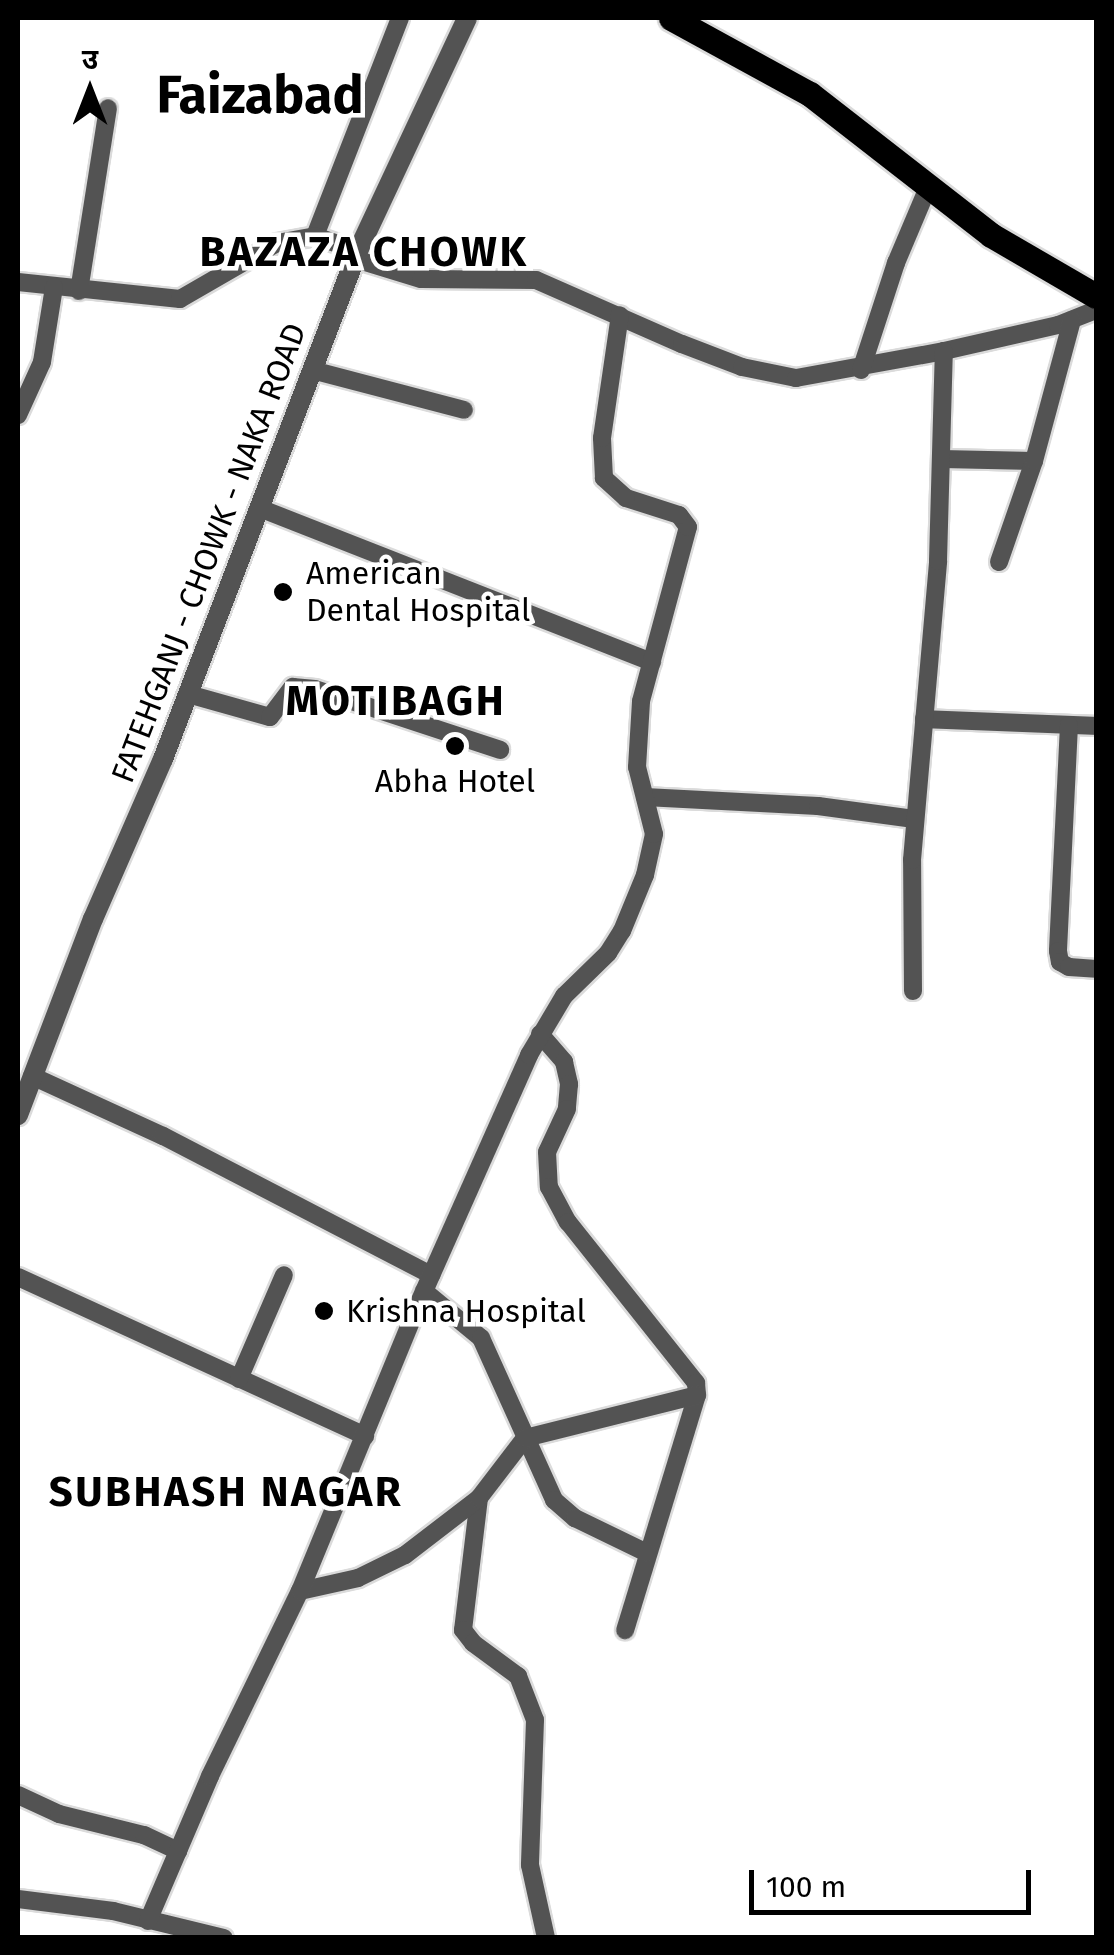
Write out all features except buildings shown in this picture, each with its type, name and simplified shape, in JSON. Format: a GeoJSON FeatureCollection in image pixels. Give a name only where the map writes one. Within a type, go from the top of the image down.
{"type":"FeatureCollection","features":[{"type":"Feature","properties":{"kind":"main road"},"geometry":{"type":"LineString","coordinates":[[671,18],[796,85],[1016,252],[1096,296]]}},
{"type":"Feature","properties":{"kind":"street"},"geometry":{"type":"LineString","coordinates":[[315,236],[400,18]]}},
{"type":"Feature","properties":{"kind":"street","name":"FATEHGANJ - CHOWK - NAKA ROAD"},"geometry":{"type":"LineString","coordinates":[[18,1116],[188,694],[356,255],[467,18]]}},
{"type":"Feature","properties":{"kind":"street"},"geometry":{"type":"LineString","coordinates":[[79,291],[108,108]]}},
{"type":"Feature","properties":{"kind":"street"},"geometry":{"type":"LineString","coordinates":[[861,370],[896,264],[929,186]]}},
{"type":"Feature","properties":{"kind":"street"},"geometry":{"type":"LineString","coordinates":[[18,282],[180,299],[277,243],[315,236],[421,278],[536,280],[682,344],[774,376],[819,378],[944,352],[1072,320],[1096,310]]}},
{"type":"Feature","properties":{"kind":"street"},"geometry":{"type":"LineString","coordinates":[[18,414],[42,362],[54,287]]}},
{"type":"Feature","properties":{"kind":"street"},"geometry":{"type":"LineString","coordinates":[[148,1920],[300,1591],[427,1283],[540,1034],[564,996],[608,953],[628,917],[652,849],[654,834],[637,767],[640,701],[688,528],[678,514],[626,498],[604,478],[602,438],[620,315]]}},
{"type":"Feature","properties":{"kind":"street"},"geometry":{"type":"LineString","coordinates":[[998,562],[1034,462],[1072,320]]}},
{"type":"Feature","properties":{"kind":"street"},"geometry":{"type":"LineString","coordinates":[[913,991],[914,820],[942,459],[944,352]]}},
{"type":"Feature","properties":{"kind":"street"},"geometry":{"type":"LineString","coordinates":[[312,370],[464,410]]}},
{"type":"Feature","properties":{"kind":"street"},"geometry":{"type":"LineString","coordinates":[[942,459],[1034,462]]}},
{"type":"Feature","properties":{"kind":"street"},"geometry":{"type":"LineString","coordinates":[[259,508],[652,662]]}},
{"type":"Feature","properties":{"kind":"street"},"geometry":{"type":"LineString","coordinates":[[188,694],[270,717],[293,687],[315,689],[500,750]]}},
{"type":"Feature","properties":{"kind":"street"},"geometry":{"type":"LineString","coordinates":[[924,719],[1096,726]]}},
{"type":"Feature","properties":{"kind":"street"},"geometry":{"type":"LineString","coordinates":[[1069,725],[1058,950],[1060,962],[1068,967],[1096,969]]}},
{"type":"Feature","properties":{"kind":"street"},"geometry":{"type":"LineString","coordinates":[[645,798],[818,806],[914,820]]}},
{"type":"Feature","properties":{"kind":"street"},"geometry":{"type":"LineString","coordinates":[[540,1034],[564,1062],[570,1084],[567,1109],[547,1152],[550,1186],[568,1222],[689,1371],[697,1395],[625,1630]]}},
{"type":"Feature","properties":{"kind":"street"},"geometry":{"type":"LineString","coordinates":[[32,1076],[163,1136],[427,1283],[482,1338],[547,1489],[563,1511],[647,1553]]}},
{"type":"Feature","properties":{"kind":"street"},"geometry":{"type":"LineString","coordinates":[[239,1379],[284,1275]]}},
{"type":"Feature","properties":{"kind":"street"},"geometry":{"type":"LineString","coordinates":[[18,1278],[364,1436]]}},
{"type":"Feature","properties":{"kind":"street"},"geometry":{"type":"LineString","coordinates":[[300,1591],[377,1571],[480,1498],[526,1438],[697,1395]]}},
{"type":"Feature","properties":{"kind":"street"},"geometry":{"type":"LineString","coordinates":[[480,1498],[463,1630],[518,1676],[535,1720],[530,1865],[546,1938]]}},
{"type":"Feature","properties":{"kind":"street"},"geometry":{"type":"LineString","coordinates":[[18,1795],[59,1814],[144,1836],[178,1851]]}},
{"type":"Feature","properties":{"kind":"street"},"geometry":{"type":"LineString","coordinates":[[18,1899],[148,1920],[224,1938]]}},
{"type":"Feature","properties":{"kind":"place","name":"American Dental Hospital"},"geometry":{"type":"Point","coordinates":[283,592]}},
{"type":"Feature","properties":{"kind":"place","name":"Abha Hotel"},"geometry":{"type":"Point","coordinates":[455,746]}},
{"type":"Feature","properties":{"kind":"place","name":"Krishna Hospital"},"geometry":{"type":"Point","coordinates":[324,1311]}},
{"type":"Feature","properties":{"kind":"district","name":"Faizabad"},"geometry":{"type":"Point","coordinates":[260,96]}},
{"type":"Feature","properties":{"kind":"district","name":"BAZAZA CHOWK"},"geometry":{"type":"Point","coordinates":[364,252]}},
{"type":"Feature","properties":{"kind":"district","name":"MOTIBAGH"},"geometry":{"type":"Point","coordinates":[396,701]}},
{"type":"Feature","properties":{"kind":"district","name":"SUBHASH NAGAR"},"geometry":{"type":"Point","coordinates":[226,1492]}}]}
